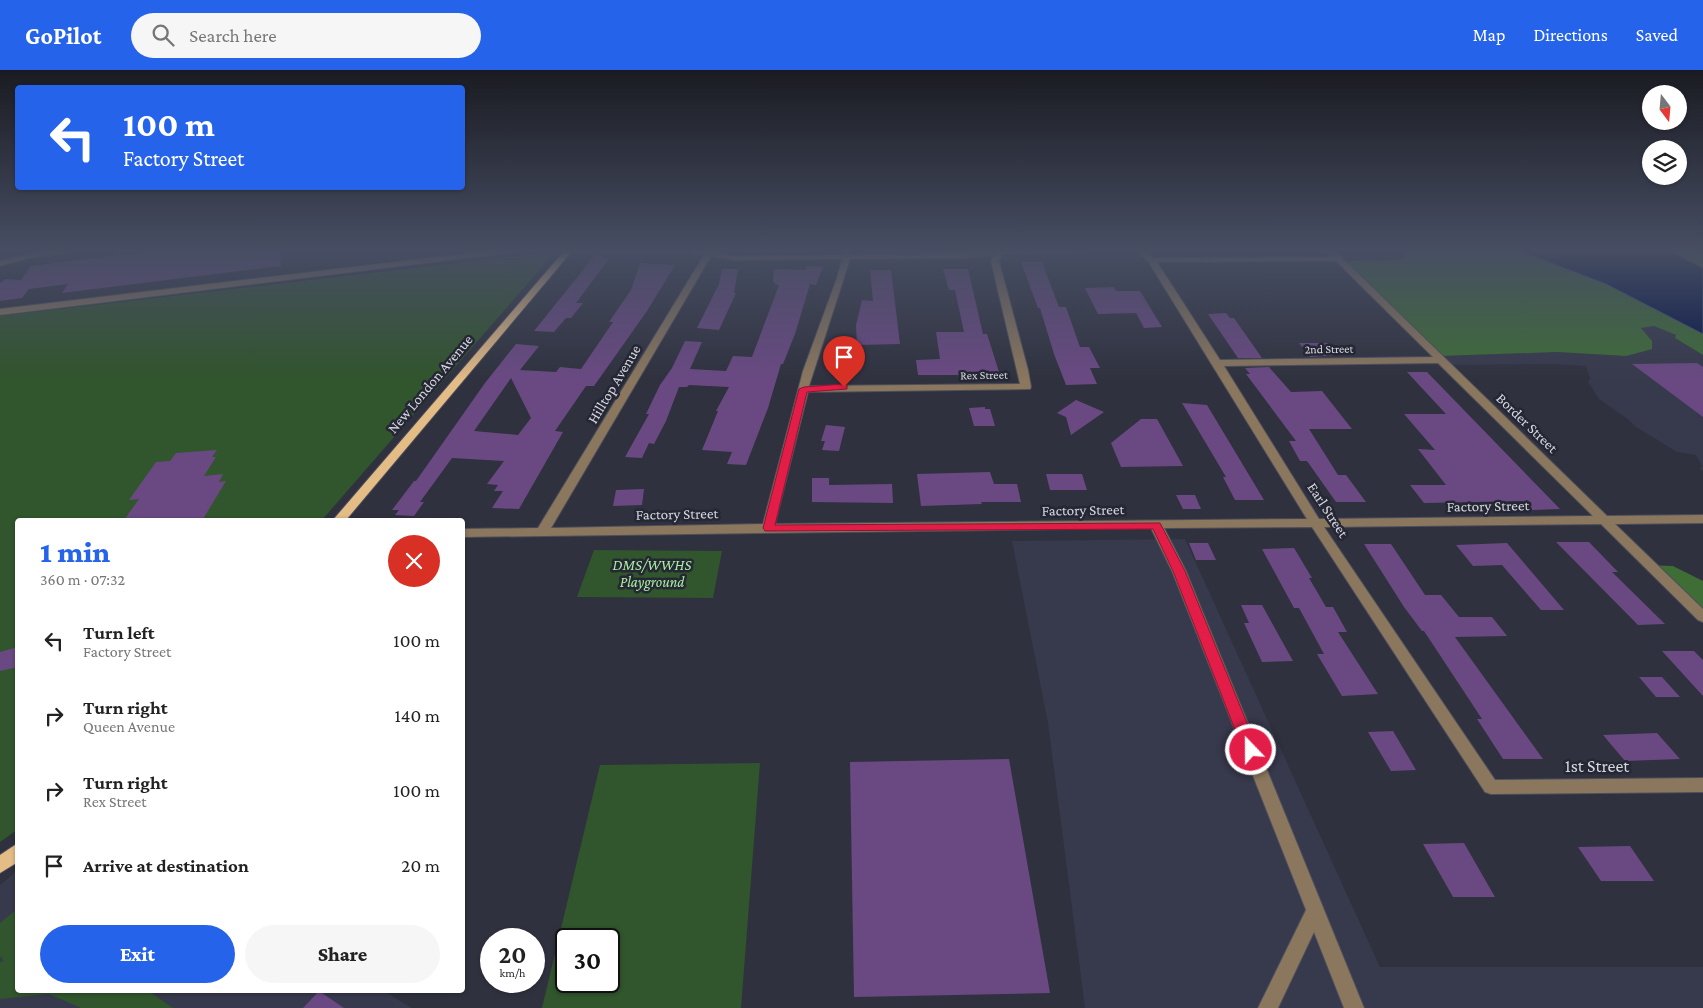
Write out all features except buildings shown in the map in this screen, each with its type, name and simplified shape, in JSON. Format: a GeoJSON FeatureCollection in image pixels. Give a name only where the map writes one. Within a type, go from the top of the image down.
{"type":"FeatureCollection","features":[{"type":"Feature","properties":{"kind":"main road","name":"New London Avenue"},"geometry":{"type":"LineString","coordinates":[[342,518],[533,294]]}},
{"type":"Feature","properties":{"kind":"main road"},"geometry":{"type":"LineString","coordinates":[[0,865],[15,853]]}},
{"type":"Feature","properties":{"kind":"street"},"geometry":{"type":"LineString","coordinates":[[0,312],[142,294]]}},
{"type":"Feature","properties":{"kind":"street","name":"Hilltop Avenue"},"geometry":{"type":"LineString","coordinates":[[542,532],[685,294]]}},
{"type":"Feature","properties":{"kind":"street"},"geometry":{"type":"LineString","coordinates":[[768,528],[804,389],[835,294]]}},
{"type":"Feature","properties":{"kind":"street","name":"Rex Street"},"geometry":{"type":"LineString","coordinates":[[804,389],[844,387],[1026,387],[1003,294]]}},
{"type":"Feature","properties":{"kind":"street","name":"Earl Street"},"geometry":{"type":"LineString","coordinates":[[1173,294],[1316,524],[1491,787]]}},
{"type":"Feature","properties":{"kind":"street","name":"Border Street"},"geometry":{"type":"LineString","coordinates":[[1373,294],[1703,617]]}},
{"type":"Feature","properties":{"kind":"street","name":"2nd Street"},"geometry":{"type":"LineString","coordinates":[[1217,363],[1441,360]]}},
{"type":"Feature","properties":{"kind":"street","name":"Factory Street"},"geometry":{"type":"LineString","coordinates":[[465,533],[768,528],[1156,526],[1703,519]]}},
{"type":"Feature","properties":{"kind":"street"},"geometry":{"type":"LineString","coordinates":[[1156,526],[1179,571],[1354,1008]]}},
{"type":"Feature","properties":{"kind":"street","name":"1st Street"},"geometry":{"type":"LineString","coordinates":[[1491,787],[1703,785]]}},
{"type":"Feature","properties":{"kind":"street"},"geometry":{"type":"LineString","coordinates":[[1268,1008],[1315,910]]}},
{"type":"Feature","properties":{"kind":"shaded area"},"geometry":{"type":"Polygon","coordinates":[[[1625,294],[1703,294],[1703,334],[1625,294]]]}},
{"type":"Feature","properties":{"kind":"shaded area"},"geometry":{"type":"Polygon","coordinates":[[[1655,326],[1676,335],[1675,338],[1703,355],[1703,471],[1699,469],[1702,466],[1696,455],[1677,452],[1636,427],[1599,399],[1588,382],[1590,378],[1586,366],[1554,364],[1449,365],[1441,356],[1557,352],[1626,356],[1652,341],[1640,327],[1655,326]]]}},
{"type":"Feature","properties":{"kind":"shaded area"},"geometry":{"type":"Polygon","coordinates":[[[1185,539],[1380,967],[1703,967],[1703,1008],[1085,1008],[1048,723],[1012,541],[1185,539]]]}},
{"type":"Feature","properties":{"kind":"shaded area"},"geometry":{"type":"Polygon","coordinates":[[[15,873],[15,993],[387,993],[412,1008],[0,1008],[0,885],[15,873]]]}},
{"type":"Feature","properties":{"kind":"green space"},"geometry":{"type":"Polygon","coordinates":[[[192,294],[519,294],[324,518],[15,518],[15,831],[0,842],[0,316],[192,294]]]}},
{"type":"Feature","properties":{"kind":"green space"},"geometry":{"type":"Polygon","coordinates":[[[1377,294],[1625,294],[1703,334],[1703,355],[1675,338],[1676,335],[1654,326],[1641,328],[1652,341],[1652,349],[1626,356],[1557,352],[1441,356],[1377,294]]]}},
{"type":"Feature","properties":{"kind":"green space","name":"DMS/WWHS Playground"},"geometry":{"type":"Polygon","coordinates":[[[594,550],[722,551],[713,598],[577,597],[594,550]]]}},
{"type":"Feature","properties":{"kind":"green space"},"geometry":{"type":"Polygon","coordinates":[[[1647,565],[1673,566],[1703,581],[1703,621],[1647,565]]]}},
{"type":"Feature","properties":{"kind":"green space"},"geometry":{"type":"Polygon","coordinates":[[[760,763],[741,1008],[542,1008],[555,954],[555,993],[620,993],[620,928],[561,928],[600,765],[760,763]]]}},
{"type":"Feature","properties":{"kind":"green space"},"geometry":{"type":"Polygon","coordinates":[[[15,911],[15,993],[151,993],[173,1008],[81,1008],[49,994],[0,999],[0,962],[4,961],[0,956],[0,923],[15,911]]]}},
{"type":"Feature","properties":{"kind":"route"},"geometry":{"type":"LineString","coordinates":[[844,387],[804,389],[768,528],[1156,526],[1179,571],[1251,750]]}}]}
